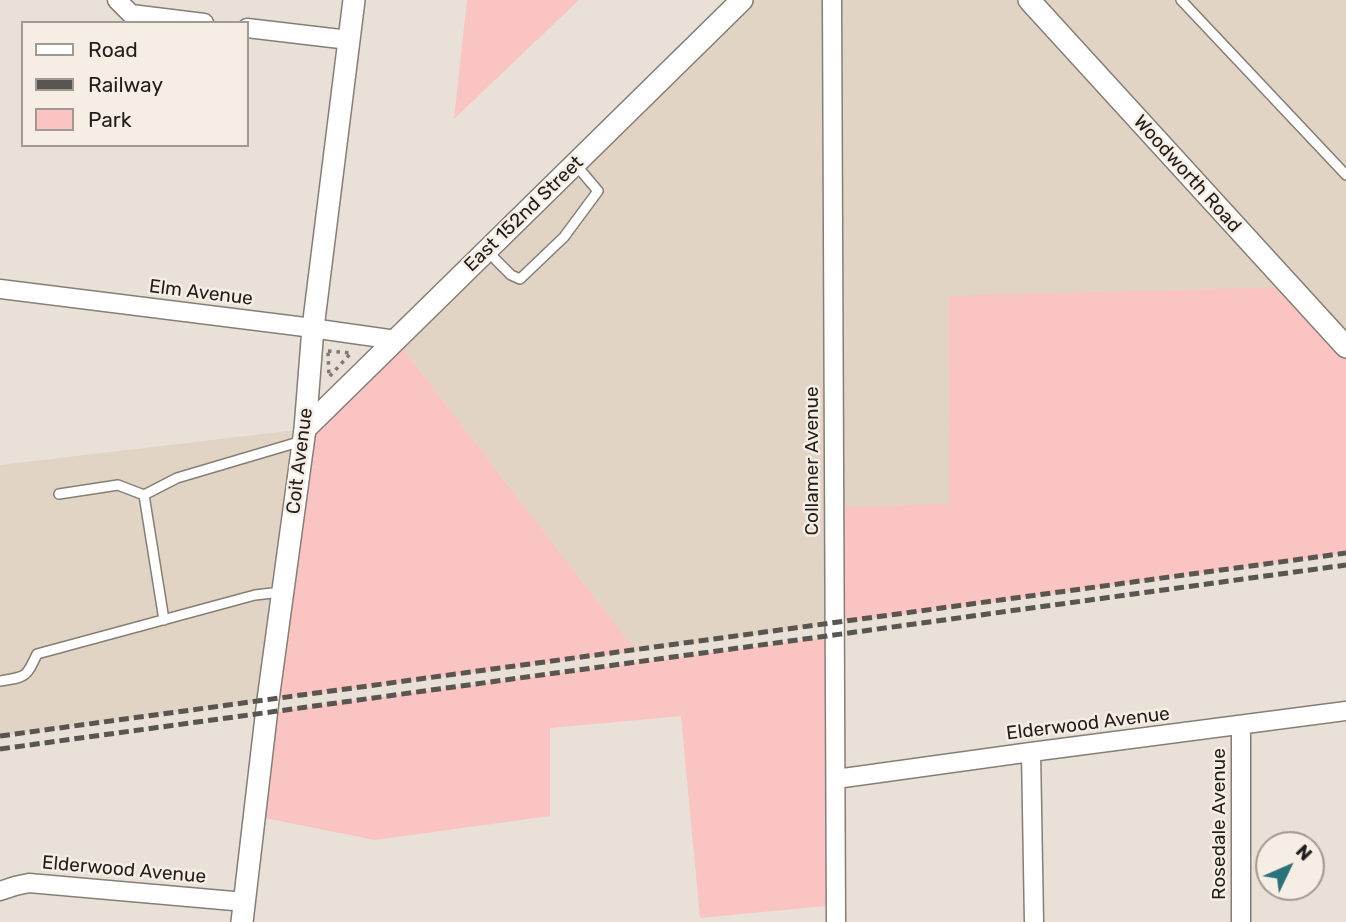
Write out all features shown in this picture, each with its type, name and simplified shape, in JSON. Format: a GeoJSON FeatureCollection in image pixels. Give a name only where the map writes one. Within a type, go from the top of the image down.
{"type":"FeatureCollection","features":[{"type":"Feature","properties":{"kind":"street"},"geometry":{"type":"LineString","coordinates":[[117,0],[131,14],[188,21]]}},
{"type":"Feature","properties":{"kind":"street","name":"Coit Avenue"},"geometry":{"type":"LineString","coordinates":[[243,912],[304,435],[313,328],[354,0]]}},
{"type":"Feature","properties":{"kind":"street","name":"East 152nd Street"},"geometry":{"type":"LineString","coordinates":[[304,435],[396,340],[742,0]]}},
{"type":"Feature","properties":{"kind":"street","name":"Collamer Avenue"},"geometry":{"type":"LineString","coordinates":[[832,0],[836,922]]}},
{"type":"Feature","properties":{"kind":"street","name":"Woodworth Road"},"geometry":{"type":"LineString","coordinates":[[1029,0],[1346,347]]}},
{"type":"Feature","properties":{"kind":"street"},"geometry":{"type":"LineString","coordinates":[[248,28],[349,40]]}},
{"type":"Feature","properties":{"kind":"street","name":"Elm Avenue"},"geometry":{"type":"LineString","coordinates":[[0,289],[396,340]]}},
{"type":"Feature","properties":{"kind":"street","name":"Elderwood Avenue"},"geometry":{"type":"LineString","coordinates":[[836,779],[1346,711]]}},
{"type":"Feature","properties":{"kind":"street","name":"Rosedale Avenue"},"geometry":{"type":"LineString","coordinates":[[1241,726],[1241,922]]}},
{"type":"Feature","properties":{"kind":"street"},"geometry":{"type":"LineString","coordinates":[[1031,751],[1034,922]]}},
{"type":"Feature","properties":{"kind":"street","name":"Elderwood Avenue"},"geometry":{"type":"LineString","coordinates":[[0,891],[29,883],[243,912]]}},
{"type":"Feature","properties":{"kind":"lane"},"geometry":{"type":"LineString","coordinates":[[1181,0],[1346,175]]}},
{"type":"Feature","properties":{"kind":"lane"},"geometry":{"type":"LineString","coordinates":[[486,251],[511,275],[520,279],[564,237],[598,191],[575,164]]}},
{"type":"Feature","properties":{"kind":"lane"},"geometry":{"type":"LineString","coordinates":[[59,495],[118,485],[144,495],[177,478],[304,435]]}},
{"type":"Feature","properties":{"kind":"lane"},"geometry":{"type":"LineString","coordinates":[[144,495],[164,620]]}},
{"type":"Feature","properties":{"kind":"lane"},"geometry":{"type":"LineString","coordinates":[[0,681],[20,678],[28,673],[37,654],[255,595],[283,592]]}},
{"type":"Feature","properties":{"kind":"path"},"geometry":{"type":"LineString","coordinates":[[328,351],[351,353],[337,369],[329,377],[328,351]]}},
{"type":"Feature","properties":{"kind":"shaded area"},"geometry":{"type":"Polygon","coordinates":[[[742,0],[1346,0],[1346,347],[950,504],[835,621],[636,651],[396,340],[742,0]]]}},
{"type":"Feature","properties":{"kind":"shaded area"},"geometry":{"type":"Polygon","coordinates":[[[305,429],[268,700],[0,736],[0,465],[305,429]]]}},
{"type":"Feature","properties":{"kind":"green space"},"geometry":{"type":"Polygon","coordinates":[[[467,0],[579,0],[454,119],[467,0]]]}},
{"type":"Feature","properties":{"kind":"green space"},"geometry":{"type":"Polygon","coordinates":[[[1289,287],[1346,347],[1346,553],[862,620],[835,621],[834,507],[950,504],[949,296],[1289,287]]]}},
{"type":"Feature","properties":{"kind":"green space"},"geometry":{"type":"Polygon","coordinates":[[[396,340],[636,651],[268,700],[305,429],[396,340]]]}},
{"type":"Feature","properties":{"kind":"green space"},"geometry":{"type":"Polygon","coordinates":[[[835,636],[836,905],[700,918],[681,716],[550,728],[550,816],[375,840],[255,816],[267,715],[298,708],[835,636]]]}},
{"type":"Feature","properties":{"kind":"railway"},"geometry":{"type":"LineString","coordinates":[[0,736],[1346,553]]}},
{"type":"Feature","properties":{"kind":"railway"},"geometry":{"type":"LineString","coordinates":[[0,749],[1346,565]]}}]}
